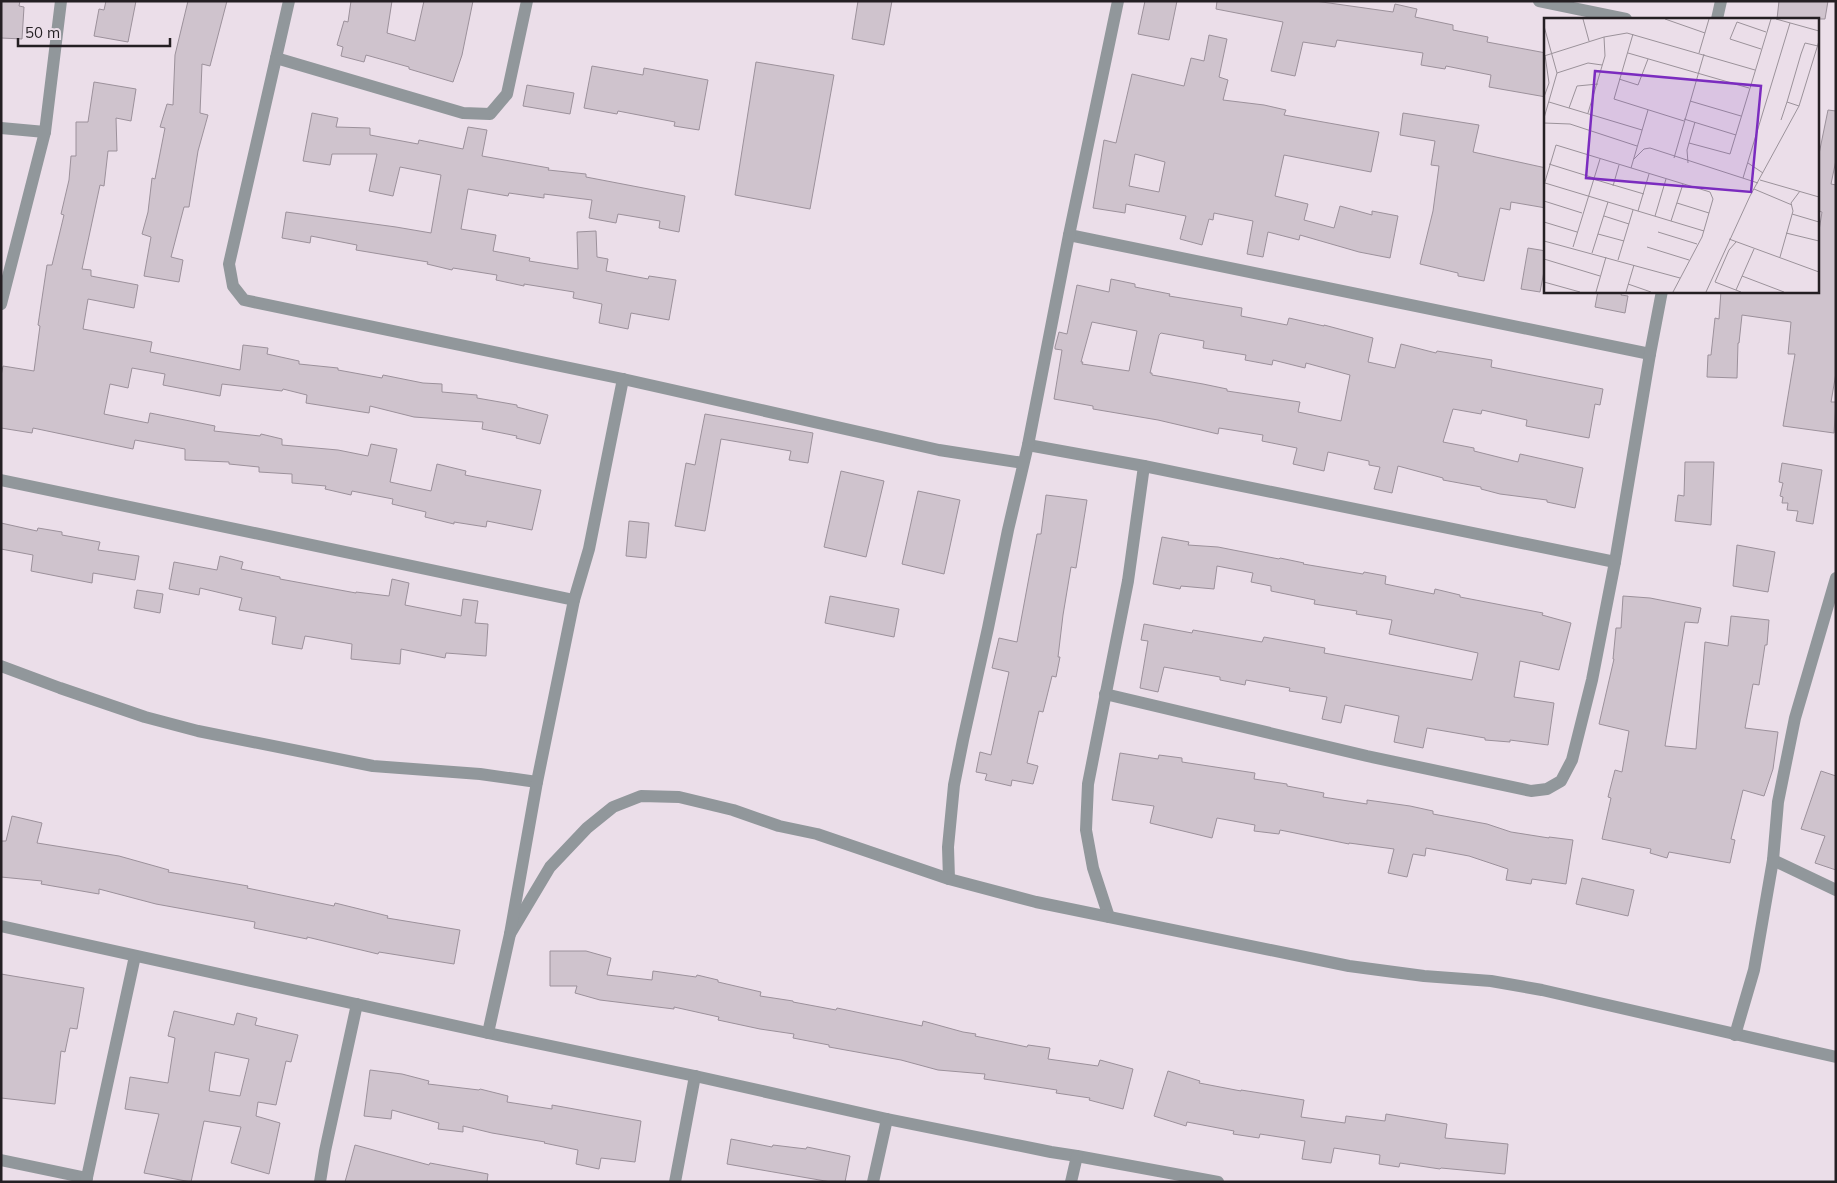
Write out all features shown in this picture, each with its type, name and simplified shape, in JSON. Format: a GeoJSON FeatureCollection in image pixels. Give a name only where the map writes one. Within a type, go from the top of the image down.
{"type":"FeatureCollection","features":[{"type":"Feature","properties":{"kind":"street"},"geometry":{"type":"LineString","coordinates":[[1,304],[46,132],[61,1]]}},
{"type":"Feature","properties":{"kind":"street"},"geometry":{"type":"LineString","coordinates":[[289,1],[229,264],[233,286],[244,300],[623,379],[939,450],[1023,464]]}},
{"type":"Feature","properties":{"kind":"street"},"geometry":{"type":"LineString","coordinates":[[276,58],[463,113],[490,114],[507,94],[527,1]]}},
{"type":"Feature","properties":{"kind":"street"},"geometry":{"type":"LineString","coordinates":[[949,879],[948,847],[954,785],[1028,445],[1069,235],[1118,1]]}},
{"type":"Feature","properties":{"kind":"street"},"geometry":{"type":"LineString","coordinates":[[1539,1],[1621,18]]}},
{"type":"Feature","properties":{"kind":"street"},"geometry":{"type":"LineString","coordinates":[[1717,18],[1721,1]]}},
{"type":"Feature","properties":{"kind":"street"},"geometry":{"type":"LineString","coordinates":[[1,128],[46,132]]}},
{"type":"Feature","properties":{"kind":"street"},"geometry":{"type":"LineString","coordinates":[[1069,235],[1650,354]]}},
{"type":"Feature","properties":{"kind":"street"},"geometry":{"type":"LineString","coordinates":[[1105,694],[1367,756],[1532,791],[1547,790],[1561,781],[1572,760],[1592,680],[1615,562],[1662,292]]}},
{"type":"Feature","properties":{"kind":"street"},"geometry":{"type":"LineString","coordinates":[[488,1033],[510,934],[537,782],[574,600],[588,549],[623,379]]}},
{"type":"Feature","properties":{"kind":"street"},"geometry":{"type":"LineString","coordinates":[[1028,445],[1144,466],[1615,562]]}},
{"type":"Feature","properties":{"kind":"street"},"geometry":{"type":"LineString","coordinates":[[1109,917],[1092,868],[1086,830],[1088,784],[1128,581],[1144,466]]}},
{"type":"Feature","properties":{"kind":"street"},"geometry":{"type":"LineString","coordinates":[[1,480],[574,600]]}},
{"type":"Feature","properties":{"kind":"street"},"geometry":{"type":"LineString","coordinates":[[1735,1035],[1754,970],[1773,860],[1778,802],[1795,718],[1836,578]]}},
{"type":"Feature","properties":{"kind":"street"},"geometry":{"type":"LineString","coordinates":[[1,666],[136,714],[198,731],[373,766],[480,774],[537,782]]}},
{"type":"Feature","properties":{"kind":"street"},"geometry":{"type":"LineString","coordinates":[[510,934],[550,867],[581,835],[613,807],[641,796],[679,797],[734,810],[779,826],[817,834],[949,879],[1036,902],[1349,966],[1424,976],[1490,981],[1542,990],[1836,1057]]}},
{"type":"Feature","properties":{"kind":"street"},"geometry":{"type":"LineString","coordinates":[[1773,860],[1836,890]]}},
{"type":"Feature","properties":{"kind":"street"},"geometry":{"type":"LineString","coordinates":[[1,926],[887,1119],[1051,1152],[1218,1182]]}},
{"type":"Feature","properties":{"kind":"street"},"geometry":{"type":"LineString","coordinates":[[1,1160],[86,1180],[135,956]]}},
{"type":"Feature","properties":{"kind":"street"},"geometry":{"type":"LineString","coordinates":[[320,1182],[357,1004]]}},
{"type":"Feature","properties":{"kind":"street"},"geometry":{"type":"LineString","coordinates":[[675,1182],[696,1076]]}},
{"type":"Feature","properties":{"kind":"street"},"geometry":{"type":"LineString","coordinates":[[873,1182],[887,1119]]}},
{"type":"Feature","properties":{"kind":"street"},"geometry":{"type":"LineString","coordinates":[[1071,1182],[1077,1156]]}},
{"type":"Feature","properties":{"kind":"building"},"geometry":{"type":"Polygon","coordinates":[[[1,1],[20,1],[19,6],[24,7],[22,39],[1,38],[1,1]]]}},
{"type":"Feature","properties":{"kind":"building"},"geometry":{"type":"Polygon","coordinates":[[[106,1],[136,1],[128,42],[94,36],[99,9],[104,10],[106,1]]]}},
{"type":"Feature","properties":{"kind":"building"},"geometry":{"type":"Polygon","coordinates":[[[188,1],[227,1],[210,66],[202,64],[200,113],[208,115],[198,151],[189,207],[184,207],[171,257],[183,260],[179,282],[144,276],[151,237],[142,234],[148,212],[152,178],[155,179],[165,128],[160,127],[167,104],[173,105],[175,55],[188,1]]]}},
{"type":"Feature","properties":{"kind":"building"},"geometry":{"type":"Polygon","coordinates":[[[351,1],[392,1],[387,33],[415,41],[424,1],[473,1],[462,55],[453,82],[366,55],[364,62],[341,56],[343,47],[337,45],[344,21],[348,22],[351,1]]]}},
{"type":"Feature","properties":{"kind":"building"},"geometry":{"type":"Polygon","coordinates":[[[858,1],[892,1],[884,45],[852,39],[858,1]]]}},
{"type":"Feature","properties":{"kind":"building"},"geometry":{"type":"Polygon","coordinates":[[[1145,1],[1177,1],[1169,40],[1138,34],[1145,1]]]}},
{"type":"Feature","properties":{"kind":"building"},"geometry":{"type":"Polygon","coordinates":[[[1217,1],[1315,1],[1393,12],[1395,4],[1417,9],[1415,17],[1453,25],[1453,30],[1488,37],[1487,42],[1544,53],[1544,97],[1489,87],[1491,75],[1446,66],[1445,69],[1421,65],[1423,53],[1337,40],[1335,47],[1303,42],[1295,76],[1271,71],[1283,22],[1216,9],[1217,1]]]}},
{"type":"Feature","properties":{"kind":"building"},"geometry":{"type":"Polygon","coordinates":[[[1779,1],[1828,1],[1825,19],[1777,18],[1779,1]]]}},
{"type":"Feature","properties":{"kind":"building"},"geometry":{"type":"Polygon","coordinates":[[[1209,35],[1227,39],[1219,77],[1228,80],[1223,100],[1264,105],[1286,110],[1284,115],[1379,132],[1371,172],[1284,155],[1275,196],[1308,204],[1304,220],[1334,228],[1340,206],[1372,215],[1372,211],[1398,216],[1390,258],[1359,252],[1300,235],[1299,240],[1268,232],[1263,257],[1247,254],[1253,221],[1214,213],[1213,220],[1209,219],[1202,245],[1180,239],[1186,216],[1126,204],[1125,213],[1093,208],[1104,140],[1116,143],[1132,74],[1184,86],[1191,58],[1204,61],[1209,35]],[[1135,154],[1129,186],[1159,192],[1165,162],[1135,154]]]}},
{"type":"Feature","properties":{"kind":"building"},"geometry":{"type":"Polygon","coordinates":[[[756,62],[834,75],[810,209],[735,195],[756,62]]]}},
{"type":"Feature","properties":{"kind":"building"},"geometry":{"type":"Polygon","coordinates":[[[592,66],[643,75],[644,68],[708,80],[699,130],[674,126],[675,122],[618,111],[617,114],[584,108],[592,66]]]}},
{"type":"Feature","properties":{"kind":"building"},"geometry":{"type":"Polygon","coordinates":[[[94,82],[136,89],[131,121],[116,118],[117,151],[108,151],[104,186],[100,185],[82,269],[91,270],[91,276],[138,285],[134,308],[88,299],[83,329],[152,342],[150,352],[240,370],[243,345],[268,348],[267,354],[299,361],[299,364],[338,368],[338,370],[382,378],[383,375],[423,383],[442,384],[442,392],[477,395],[477,398],[517,405],[517,407],[548,415],[540,444],[516,438],[517,436],[482,429],[483,422],[414,417],[370,406],[369,413],[306,403],[307,395],[283,389],[282,391],[222,384],[220,396],[163,385],[165,374],[132,368],[128,388],[110,384],[104,414],[148,423],[150,413],[215,426],[214,431],[260,436],[261,434],[282,439],[282,445],[338,450],[368,456],[371,444],[397,449],[390,482],[431,491],[437,464],[466,471],[465,475],[541,490],[532,530],[487,521],[486,527],[454,522],[454,524],[425,517],[426,512],[392,504],[393,499],[352,491],[351,495],[325,489],[326,486],[292,483],[292,474],[259,472],[259,467],[229,464],[229,462],[185,460],[185,449],[135,440],[133,449],[33,428],[32,433],[1,428],[1,376],[3,366],[34,371],[40,326],[38,325],[47,265],[52,265],[64,215],[61,214],[69,180],[71,156],[76,156],[76,122],[88,122],[94,82]]]}},
{"type":"Feature","properties":{"kind":"building"},"geometry":{"type":"Polygon","coordinates":[[[527,85],[574,93],[570,114],[523,106],[527,85]]]}},
{"type":"Feature","properties":{"kind":"building"},"geometry":{"type":"Polygon","coordinates":[[[1828,110],[1836,111],[1836,160],[1831,184],[1836,185],[1836,373],[1831,402],[1836,402],[1834,433],[1783,426],[1795,354],[1788,354],[1791,322],[1742,315],[1738,343],[1737,378],[1707,377],[1708,355],[1711,355],[1715,318],[1719,319],[1721,292],[1820,292],[1820,224],[1822,212],[1820,212],[1820,149],[1828,110]]]}},
{"type":"Feature","properties":{"kind":"building"},"geometry":{"type":"Polygon","coordinates":[[[312,113],[338,118],[336,127],[370,128],[370,135],[418,144],[419,140],[463,149],[468,127],[487,130],[482,156],[549,168],[548,170],[586,174],[586,177],[685,196],[679,232],[659,228],[660,221],[618,214],[616,223],[589,218],[592,200],[544,194],[544,198],[509,193],[508,196],[468,189],[461,229],[496,235],[493,251],[530,258],[529,261],[578,269],[577,232],[596,231],[597,257],[608,259],[606,271],[648,279],[649,276],[676,280],[669,320],[631,313],[628,329],[599,323],[602,304],[573,298],[574,292],[524,284],[524,286],[496,280],[497,275],[453,268],[452,270],[427,264],[428,262],[356,250],[357,245],[311,236],[310,243],[282,238],[286,212],[431,233],[441,175],[400,167],[393,196],[369,191],[377,154],[332,154],[330,165],[303,161],[312,113]]]}},
{"type":"Feature","properties":{"kind":"building"},"geometry":{"type":"Polygon","coordinates":[[[1403,113],[1479,125],[1473,152],[1544,168],[1544,208],[1511,202],[1510,210],[1500,208],[1484,281],[1458,276],[1458,273],[1420,264],[1433,211],[1439,166],[1431,165],[1435,141],[1400,135],[1403,113]]]}},
{"type":"Feature","properties":{"kind":"building"},"geometry":{"type":"Polygon","coordinates":[[[1528,248],[1544,251],[1544,271],[1540,292],[1521,289],[1528,248]]]}},
{"type":"Feature","properties":{"kind":"building"},"geometry":{"type":"Polygon","coordinates":[[[1111,279],[1135,284],[1135,287],[1170,294],[1169,296],[1242,308],[1241,316],[1287,325],[1289,318],[1373,338],[1368,362],[1395,368],[1401,344],[1436,353],[1437,351],[1492,360],[1491,367],[1603,389],[1600,405],[1595,404],[1589,438],[1526,426],[1527,420],[1482,410],[1481,414],[1453,409],[1443,442],[1474,448],[1474,451],[1518,462],[1520,454],[1583,468],[1575,508],[1547,502],[1547,500],[1500,494],[1481,489],[1481,487],[1443,480],[1443,478],[1398,466],[1392,493],[1374,489],[1380,467],[1369,465],[1369,461],[1328,452],[1324,471],[1293,464],[1297,448],[1262,441],[1263,435],[1219,428],[1218,434],[1158,420],[1093,409],[1093,406],[1054,399],[1062,350],[1055,349],[1055,347],[1059,332],[1067,334],[1077,285],[1109,292],[1111,279]],[[1092,322],[1082,364],[1129,371],[1137,331],[1092,322]],[[1161,333],[1150,373],[1152,375],[1227,389],[1227,391],[1300,402],[1298,412],[1341,421],[1350,375],[1306,363],[1305,368],[1273,360],[1272,365],[1245,360],[1246,355],[1203,348],[1204,341],[1161,333]]]}},
{"type":"Feature","properties":{"kind":"building"},"geometry":{"type":"Polygon","coordinates":[[[1598,292],[1622,292],[1621,295],[1628,296],[1625,313],[1595,307],[1598,292]]]}},
{"type":"Feature","properties":{"kind":"building"},"geometry":{"type":"Polygon","coordinates":[[[705,414],[813,433],[808,463],[789,460],[791,451],[721,439],[705,531],[675,526],[686,463],[695,465],[705,414]]]}},
{"type":"Feature","properties":{"kind":"building"},"geometry":{"type":"Polygon","coordinates":[[[1685,462],[1714,462],[1711,525],[1675,521],[1678,495],[1684,496],[1685,462]]]}},
{"type":"Feature","properties":{"kind":"building"},"geometry":{"type":"Polygon","coordinates":[[[1782,463],[1822,470],[1813,524],[1796,521],[1798,511],[1787,510],[1788,503],[1782,503],[1783,497],[1780,496],[1783,483],[1779,482],[1782,463]]]}},
{"type":"Feature","properties":{"kind":"building"},"geometry":{"type":"Polygon","coordinates":[[[841,471],[884,481],[866,557],[824,547],[841,471]]]}},
{"type":"Feature","properties":{"kind":"building"},"geometry":{"type":"Polygon","coordinates":[[[918,491],[960,500],[944,574],[902,564],[918,491]]]}},
{"type":"Feature","properties":{"kind":"building"},"geometry":{"type":"Polygon","coordinates":[[[1046,495],[1087,500],[1076,568],[1071,567],[1056,677],[1052,676],[1043,712],[1039,711],[1027,763],[1038,766],[1033,784],[1012,780],[1011,786],[985,780],[987,774],[976,772],[980,752],[991,755],[1009,672],[992,668],[999,638],[1017,642],[1037,534],[1041,534],[1046,495]]]}},
{"type":"Feature","properties":{"kind":"building"},"geometry":{"type":"Polygon","coordinates":[[[629,521],[649,523],[646,558],[626,556],[629,521]]]}},
{"type":"Feature","properties":{"kind":"building"},"geometry":{"type":"Polygon","coordinates":[[[1,523],[37,531],[38,528],[62,532],[62,535],[100,542],[98,550],[139,556],[135,580],[93,573],[92,583],[31,571],[33,555],[1,549],[1,523]]]}},
{"type":"Feature","properties":{"kind":"building"},"geometry":{"type":"Polygon","coordinates":[[[1162,537],[1189,542],[1188,545],[1218,547],[1303,564],[1386,576],[1385,584],[1434,594],[1435,589],[1460,595],[1460,597],[1543,613],[1542,615],[1571,623],[1559,670],[1520,661],[1514,697],[1554,703],[1548,745],[1510,740],[1510,742],[1485,740],[1485,738],[1427,728],[1423,748],[1394,742],[1399,716],[1345,705],[1341,723],[1322,719],[1327,697],[1289,691],[1290,688],[1246,680],[1245,685],[1220,680],[1220,677],[1164,667],[1158,692],[1140,688],[1148,641],[1141,640],[1144,624],[1192,633],[1193,630],[1262,642],[1264,637],[1325,648],[1324,653],[1472,680],[1478,653],[1389,634],[1392,620],[1356,614],[1357,611],[1314,604],[1315,600],[1271,591],[1271,586],[1251,582],[1253,573],[1217,566],[1214,589],[1181,586],[1180,589],[1153,584],[1162,537]]]}},
{"type":"Feature","properties":{"kind":"building"},"geometry":{"type":"Polygon","coordinates":[[[1737,545],[1775,552],[1768,592],[1733,586],[1737,545]]]}},
{"type":"Feature","properties":{"kind":"building"},"geometry":{"type":"Polygon","coordinates":[[[220,556],[243,562],[241,569],[280,577],[280,579],[356,593],[389,596],[392,579],[409,583],[405,605],[461,616],[463,599],[478,601],[475,623],[488,624],[486,656],[446,653],[445,658],[401,649],[400,664],[351,659],[352,644],[305,636],[302,649],[272,644],[276,617],[239,610],[242,598],[200,588],[199,595],[169,589],[174,562],[217,570],[220,556]]]}},
{"type":"Feature","properties":{"kind":"building"},"geometry":{"type":"Polygon","coordinates":[[[137,590],[163,594],[160,613],[134,608],[137,590]]]}},
{"type":"Feature","properties":{"kind":"building"},"geometry":{"type":"Polygon","coordinates":[[[830,596],[899,609],[894,637],[825,623],[830,596]]]}},
{"type":"Feature","properties":{"kind":"building"},"geometry":{"type":"Polygon","coordinates":[[[1623,596],[1650,598],[1701,608],[1698,623],[1685,622],[1665,746],[1696,749],[1705,642],[1728,646],[1731,616],[1769,620],[1767,645],[1765,645],[1759,685],[1753,684],[1745,728],[1778,732],[1773,769],[1764,796],[1743,790],[1731,839],[1735,840],[1730,863],[1669,852],[1667,858],[1650,853],[1651,849],[1602,839],[1611,798],[1608,797],[1615,770],[1622,772],[1629,731],[1599,724],[1614,659],[1616,628],[1621,628],[1623,596]]]}},
{"type":"Feature","properties":{"kind":"building"},"geometry":{"type":"Polygon","coordinates":[[[1120,753],[1158,759],[1159,755],[1182,758],[1182,762],[1255,773],[1254,779],[1287,784],[1287,786],[1324,793],[1323,797],[1367,804],[1367,800],[1410,806],[1433,811],[1433,814],[1487,824],[1511,832],[1573,840],[1566,884],[1532,879],[1531,884],[1506,880],[1508,869],[1469,856],[1426,848],[1425,856],[1413,854],[1407,877],[1388,873],[1394,849],[1349,844],[1280,830],[1279,834],[1254,831],[1255,825],[1217,818],[1212,838],[1150,823],[1154,806],[1112,800],[1120,753]]]}},
{"type":"Feature","properties":{"kind":"building"},"geometry":{"type":"Polygon","coordinates":[[[1821,771],[1836,776],[1836,870],[1815,863],[1825,836],[1801,829],[1821,771]]]}},
{"type":"Feature","properties":{"kind":"building"},"geometry":{"type":"Polygon","coordinates":[[[12,816],[42,823],[37,843],[119,856],[169,870],[168,872],[248,886],[247,888],[334,906],[335,903],[388,916],[387,918],[460,930],[454,964],[379,952],[378,954],[307,937],[307,939],[254,928],[255,922],[156,904],[99,889],[99,894],[41,884],[42,881],[1,877],[1,841],[6,841],[12,816]]]}},
{"type":"Feature","properties":{"kind":"building"},"geometry":{"type":"Polygon","coordinates":[[[1582,878],[1634,890],[1628,916],[1576,904],[1582,878]]]}},
{"type":"Feature","properties":{"kind":"building"},"geometry":{"type":"Polygon","coordinates":[[[550,951],[586,951],[611,958],[607,975],[652,980],[653,971],[696,977],[697,975],[761,992],[760,996],[836,1010],[837,1008],[922,1026],[923,1021],[976,1034],[975,1036],[1027,1047],[1028,1045],[1050,1048],[1048,1059],[1098,1066],[1100,1060],[1133,1069],[1123,1109],[1089,1100],[1090,1098],[1056,1093],[1057,1090],[984,1079],[985,1074],[938,1070],[901,1060],[829,1047],[829,1045],[793,1038],[794,1034],[718,1020],[719,1017],[674,1007],[674,1009],[600,1000],[575,993],[577,986],[550,986],[550,951]]]}},
{"type":"Feature","properties":{"kind":"building"},"geometry":{"type":"Polygon","coordinates":[[[1,974],[84,988],[77,1029],[70,1028],[65,1052],[61,1051],[55,1104],[1,1098],[1,974]]]}},
{"type":"Feature","properties":{"kind":"building"},"geometry":{"type":"Polygon","coordinates":[[[174,1011],[234,1025],[237,1013],[257,1018],[255,1025],[298,1035],[291,1062],[286,1061],[276,1105],[258,1102],[256,1116],[280,1123],[269,1174],[231,1163],[241,1127],[204,1121],[191,1182],[144,1173],[159,1114],[125,1109],[130,1077],[168,1083],[175,1038],[168,1036],[174,1011]],[[215,1052],[209,1091],[240,1096],[249,1059],[215,1052]]]}},
{"type":"Feature","properties":{"kind":"building"},"geometry":{"type":"Polygon","coordinates":[[[370,1070],[402,1074],[429,1081],[428,1084],[480,1089],[508,1096],[507,1102],[552,1109],[552,1105],[641,1121],[635,1162],[601,1158],[599,1169],[576,1164],[578,1150],[545,1142],[463,1126],[463,1132],[438,1129],[439,1123],[392,1110],[391,1119],[364,1116],[370,1070]]]}},
{"type":"Feature","properties":{"kind":"building"},"geometry":{"type":"Polygon","coordinates":[[[1168,1071],[1200,1081],[1199,1083],[1304,1100],[1301,1117],[1345,1123],[1346,1116],[1385,1121],[1386,1114],[1447,1124],[1445,1138],[1508,1144],[1505,1174],[1440,1169],[1400,1163],[1399,1167],[1379,1164],[1380,1155],[1334,1148],[1331,1163],[1302,1159],[1305,1141],[1260,1134],[1259,1138],[1233,1134],[1234,1131],[1187,1122],[1186,1126],[1154,1116],[1168,1071]]]}},
{"type":"Feature","properties":{"kind":"building"},"geometry":{"type":"Polygon","coordinates":[[[731,1139],[772,1147],[773,1145],[806,1149],[807,1147],[850,1156],[845,1182],[831,1182],[727,1164],[731,1139]]]}},
{"type":"Feature","properties":{"kind":"building"},"geometry":{"type":"Polygon","coordinates":[[[355,1145],[429,1165],[430,1163],[488,1174],[487,1182],[345,1182],[355,1145]]]}}]}
